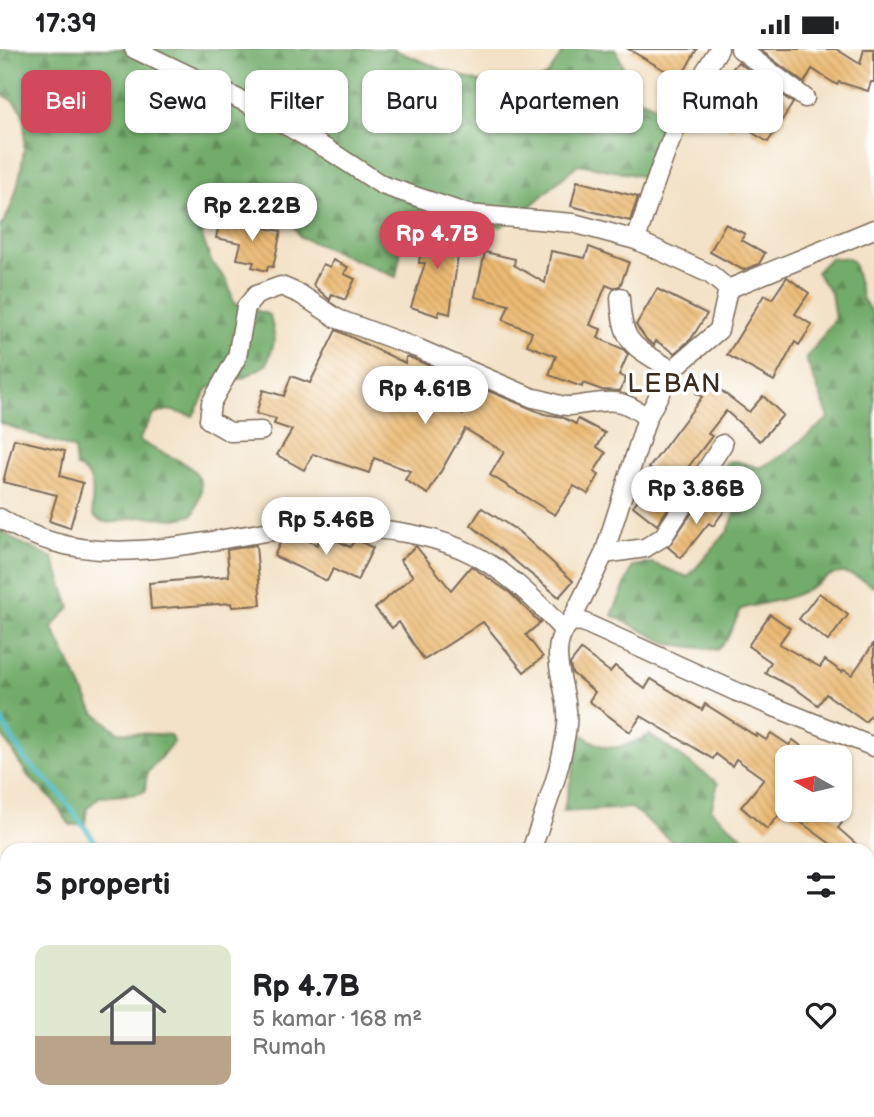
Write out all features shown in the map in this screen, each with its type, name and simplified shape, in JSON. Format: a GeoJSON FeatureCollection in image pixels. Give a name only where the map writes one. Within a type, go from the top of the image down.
{"type":"FeatureCollection","features":[{"type":"Feature","properties":{"kind":"street"},"geometry":{"type":"LineString","coordinates":[[134,49],[249,104],[327,149],[382,185],[468,213],[573,223],[636,240],[710,274],[728,289]]}},
{"type":"Feature","properties":{"kind":"street"},"geometry":{"type":"LineString","coordinates":[[636,240],[664,150],[701,76],[719,49]]}},
{"type":"Feature","properties":{"kind":"street"},"geometry":{"type":"LineString","coordinates":[[740,49],[805,98]]}},
{"type":"Feature","properties":{"kind":"street"},"geometry":{"type":"LineString","coordinates":[[728,289],[874,229]]}},
{"type":"Feature","properties":{"kind":"street"},"geometry":{"type":"LineString","coordinates":[[261,431],[230,432],[216,427],[209,420],[211,404],[237,357],[246,307],[256,295],[281,286],[300,294],[338,319],[417,348],[533,398],[548,399],[567,407],[597,400],[632,405],[647,418]]}},
{"type":"Feature","properties":{"kind":"street"},"geometry":{"type":"LineString","coordinates":[[534,843],[550,796],[567,725],[567,702],[557,652],[567,625],[604,555],[647,418],[672,370],[719,330],[728,289]]}},
{"type":"Feature","properties":{"kind":"street"},"geometry":{"type":"LineString","coordinates":[[620,297],[621,323],[626,340],[672,370]]}},
{"type":"Feature","properties":{"kind":"street"},"geometry":{"type":"LineString","coordinates":[[604,555],[645,548],[663,537],[723,444]]}},
{"type":"Feature","properties":{"kind":"street"},"geometry":{"type":"LineString","coordinates":[[0,518],[55,544],[107,553],[199,545],[286,530],[395,530],[447,541],[476,555],[524,589],[567,625]]}},
{"type":"Feature","properties":{"kind":"street"},"geometry":{"type":"LineString","coordinates":[[567,625],[583,622],[737,692],[874,747]]}},
{"type":"Feature","properties":{"kind":"green space"},"geometry":{"type":"Polygon","coordinates":[[[0,49],[392,49],[444,70],[362,70],[362,133],[462,133],[462,77],[476,81],[476,133],[643,133],[643,101],[657,107],[657,133],[662,133],[646,177],[578,164],[534,203],[501,227],[446,212],[408,211],[396,277],[300,237],[291,220],[213,201],[202,236],[211,261],[227,281],[234,303],[270,315],[275,339],[267,364],[245,377],[208,388],[193,416],[168,410],[153,415],[139,440],[178,460],[197,474],[201,485],[200,498],[193,515],[177,519],[142,517],[106,522],[94,516],[92,483],[84,471],[76,466],[74,449],[0,423],[0,226],[12,204],[17,187],[25,133],[111,133],[111,70],[21,70],[21,110],[12,100],[0,93],[0,49]]]}},
{"type":"Feature","properties":{"kind":"green space"},"geometry":{"type":"Polygon","coordinates":[[[565,49],[615,49],[623,70],[551,70],[565,49]]]}},
{"type":"Feature","properties":{"kind":"green space"},"geometry":{"type":"Polygon","coordinates":[[[830,258],[847,258],[853,262],[863,300],[874,315],[874,587],[860,578],[839,573],[830,575],[790,597],[741,609],[727,639],[717,650],[669,644],[612,615],[633,566],[652,563],[688,577],[728,531],[738,505],[719,476],[727,462],[736,461],[760,468],[782,456],[829,418],[806,359],[835,319],[831,293],[816,272],[830,258]]]}},
{"type":"Feature","properties":{"kind":"green space"},"geometry":{"type":"Polygon","coordinates":[[[0,528],[14,540],[53,558],[70,607],[52,627],[93,711],[118,732],[170,735],[174,742],[147,773],[145,791],[99,797],[87,808],[85,825],[70,825],[53,800],[28,776],[0,732],[0,528]]]}},
{"type":"Feature","properties":{"kind":"green space"},"geometry":{"type":"Polygon","coordinates":[[[582,734],[591,741],[608,747],[623,746],[650,735],[718,783],[711,810],[750,843],[674,843],[632,808],[563,812],[582,734]]]}},
{"type":"Feature","properties":{"kind":"building"},"geometry":{"type":"Polygon","coordinates":[[[628,49],[697,49],[685,70],[664,70],[628,49]]]}},
{"type":"Feature","properties":{"kind":"building"},"geometry":{"type":"Polygon","coordinates":[[[759,49],[836,49],[860,64],[864,49],[874,49],[874,82],[871,82],[868,91],[839,82],[837,85],[812,69],[804,83],[759,49]]]}},
{"type":"Feature","properties":{"kind":"building"},"geometry":{"type":"Polygon","coordinates":[[[738,62],[749,70],[731,70],[738,62]]]}},
{"type":"Feature","properties":{"kind":"building"},"geometry":{"type":"Polygon","coordinates":[[[783,96],[793,103],[783,119],[783,96]]]}},
{"type":"Feature","properties":{"kind":"building"},"geometry":{"type":"Polygon","coordinates":[[[753,133],[774,133],[768,142],[753,133]]]}},
{"type":"Feature","properties":{"kind":"building"},"geometry":{"type":"Polygon","coordinates":[[[577,181],[638,197],[630,221],[571,206],[577,181]]]}},
{"type":"Feature","properties":{"kind":"building"},"geometry":{"type":"Polygon","coordinates":[[[220,220],[281,231],[273,267],[268,266],[267,271],[252,267],[254,262],[237,259],[241,243],[216,238],[220,220]]]}},
{"type":"Feature","properties":{"kind":"building"},"geometry":{"type":"Polygon","coordinates":[[[725,224],[745,234],[741,240],[765,253],[759,264],[743,270],[710,252],[725,224]]]}},
{"type":"Feature","properties":{"kind":"building"},"geometry":{"type":"Polygon","coordinates":[[[423,228],[461,233],[450,314],[439,311],[438,316],[411,307],[425,263],[419,263],[423,228]]]}},
{"type":"Feature","properties":{"kind":"building"},"geometry":{"type":"Polygon","coordinates":[[[589,247],[629,262],[620,286],[613,288],[606,285],[590,325],[601,329],[598,338],[628,354],[619,375],[626,378],[620,391],[602,390],[583,383],[582,387],[549,375],[556,356],[527,345],[532,332],[503,320],[509,305],[475,297],[485,252],[515,259],[514,265],[545,283],[551,251],[585,258],[589,247]]]}},
{"type":"Feature","properties":{"kind":"building"},"geometry":{"type":"Polygon","coordinates":[[[333,260],[348,267],[344,274],[355,279],[345,300],[332,294],[330,300],[313,285],[323,264],[330,267],[333,260]]]}},
{"type":"Feature","properties":{"kind":"building"},"geometry":{"type":"Polygon","coordinates":[[[787,277],[809,293],[795,314],[812,325],[799,345],[795,342],[774,381],[727,355],[764,295],[772,299],[787,277]]]}},
{"type":"Feature","properties":{"kind":"building"},"geometry":{"type":"Polygon","coordinates":[[[657,289],[707,314],[691,339],[675,353],[656,341],[654,345],[647,340],[636,325],[657,289]]]}},
{"type":"Feature","properties":{"kind":"building"},"geometry":{"type":"Polygon","coordinates":[[[336,330],[405,363],[406,357],[409,357],[441,371],[436,401],[463,415],[479,387],[544,414],[562,417],[576,424],[578,419],[605,433],[597,447],[606,453],[594,472],[599,475],[588,494],[574,486],[555,515],[490,475],[504,452],[465,429],[428,494],[405,480],[410,471],[374,458],[369,473],[313,454],[304,470],[277,455],[292,430],[274,424],[276,419],[256,414],[263,390],[284,396],[291,376],[310,383],[336,330]]]}},
{"type":"Feature","properties":{"kind":"building"},"geometry":{"type":"Polygon","coordinates":[[[706,379],[749,412],[763,396],[783,415],[760,441],[726,411],[708,434],[712,436],[689,466],[682,478],[686,481],[657,525],[633,506],[658,474],[649,468],[702,397],[696,393],[706,379]]]}},
{"type":"Feature","properties":{"kind":"building"},"geometry":{"type":"Polygon","coordinates":[[[14,439],[65,451],[60,476],[83,483],[70,528],[49,521],[57,495],[3,482],[14,439]]]}},
{"type":"Feature","properties":{"kind":"building"},"geometry":{"type":"Polygon","coordinates":[[[704,495],[724,511],[713,526],[709,523],[681,558],[668,547],[704,495]]]}},
{"type":"Feature","properties":{"kind":"building"},"geometry":{"type":"Polygon","coordinates":[[[482,508],[518,531],[573,581],[559,597],[471,525],[482,508]]]}},
{"type":"Feature","properties":{"kind":"building"},"geometry":{"type":"Polygon","coordinates":[[[305,539],[317,545],[320,539],[334,539],[350,547],[356,539],[373,548],[357,581],[333,569],[327,581],[274,556],[281,541],[305,539]]]}},
{"type":"Feature","properties":{"kind":"building"},"geometry":{"type":"Polygon","coordinates":[[[256,545],[261,605],[232,607],[231,603],[151,609],[149,583],[229,576],[227,550],[256,545]]]}},
{"type":"Feature","properties":{"kind":"building"},"geometry":{"type":"Polygon","coordinates":[[[416,546],[451,590],[471,566],[510,593],[540,623],[526,635],[543,657],[524,672],[483,622],[424,660],[399,622],[392,628],[375,608],[413,576],[400,560],[416,546]]]}},
{"type":"Feature","properties":{"kind":"building"},"geometry":{"type":"Polygon","coordinates":[[[819,593],[848,615],[828,641],[799,619],[819,593]]]}},
{"type":"Feature","properties":{"kind":"building"},"geometry":{"type":"Polygon","coordinates":[[[770,614],[790,628],[779,644],[820,667],[825,660],[842,672],[844,670],[852,675],[874,643],[874,712],[865,722],[826,694],[818,705],[796,689],[765,673],[771,662],[748,646],[770,614]]]}},
{"type":"Feature","properties":{"kind":"building"},"geometry":{"type":"Polygon","coordinates":[[[581,650],[610,672],[615,666],[645,689],[651,679],[702,710],[705,704],[756,736],[757,734],[766,740],[771,733],[789,745],[775,745],[775,820],[767,829],[741,807],[764,779],[736,759],[732,766],[716,754],[713,759],[641,716],[630,732],[589,701],[595,692],[572,673],[570,664],[581,650]]]}},
{"type":"Feature","properties":{"kind":"building"},"geometry":{"type":"Polygon","coordinates":[[[802,823],[842,823],[838,828],[855,843],[829,843],[802,823]]]}},
{"type":"Feature","properties":{"kind":"waterway"},"geometry":{"type":"LineString","coordinates":[[0,718],[25,759],[58,791],[96,843]]}},
{"type":"Feature","properties":{"kind":"district","name":"LEBAN"},"geometry":{"type":"Point","coordinates":[675,383]}}]}
